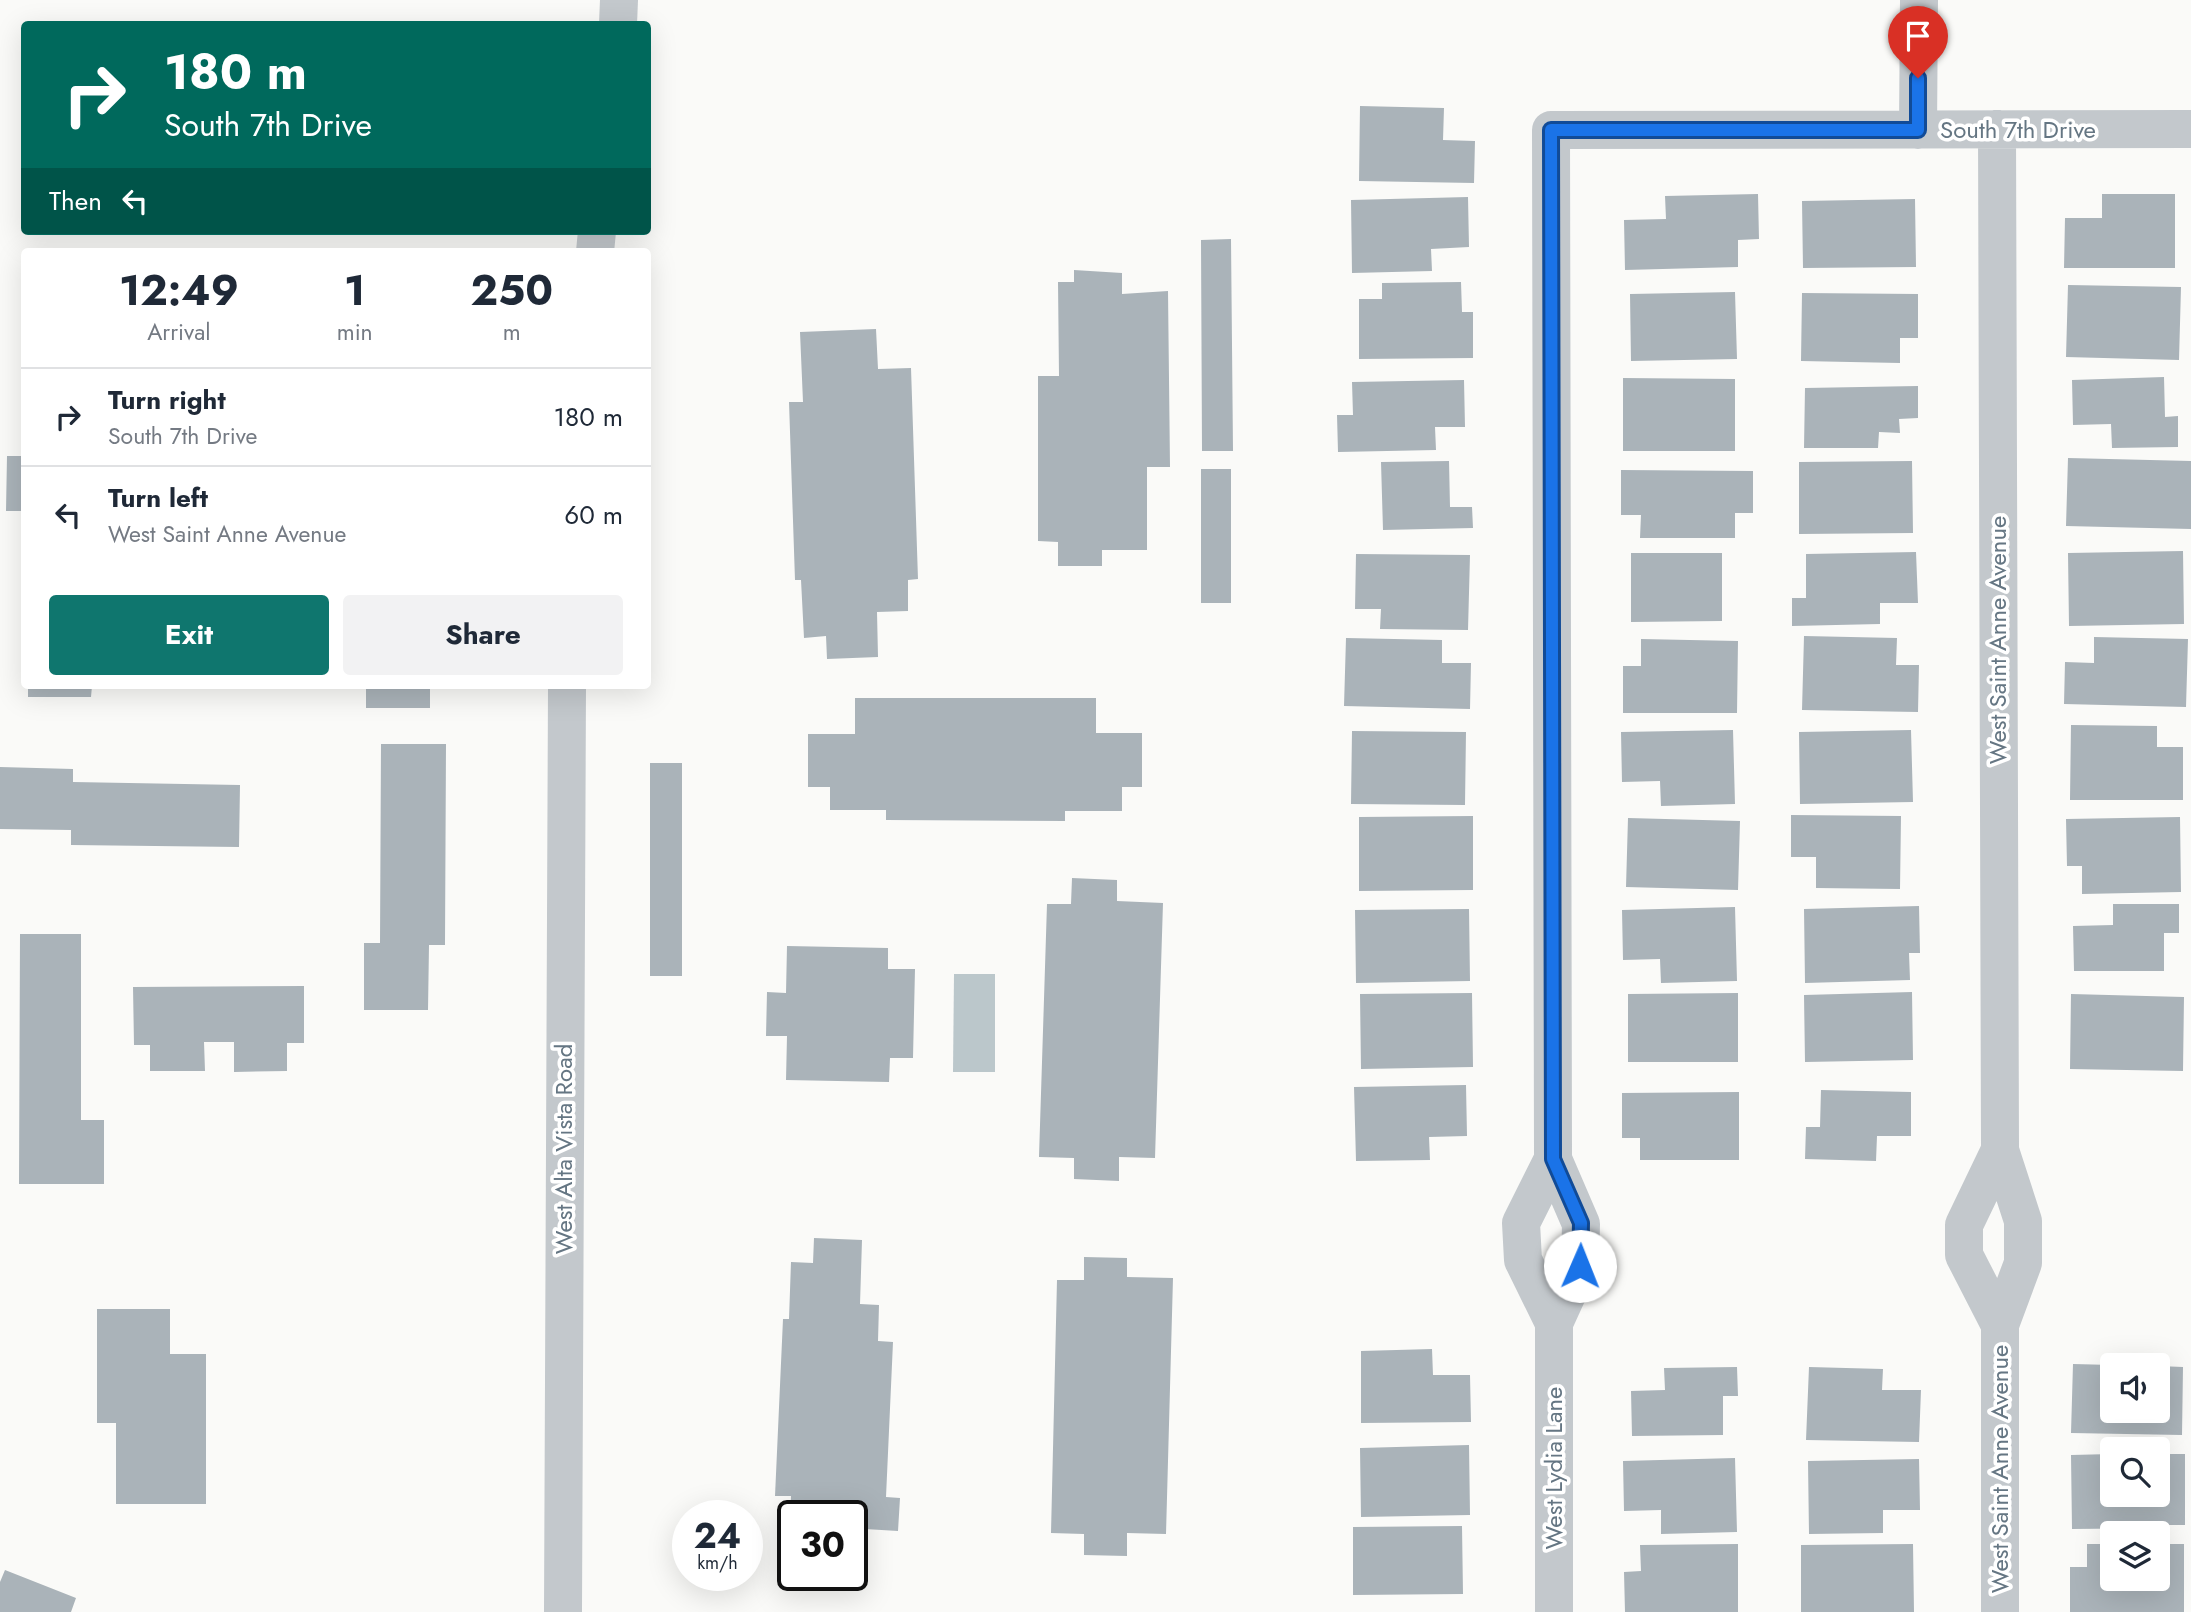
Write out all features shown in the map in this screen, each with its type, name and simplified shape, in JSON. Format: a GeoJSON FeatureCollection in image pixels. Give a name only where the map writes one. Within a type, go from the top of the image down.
{"type":"FeatureCollection","features":[{"type":"Feature","properties":{"kind":"street"},"geometry":{"type":"LineString","coordinates":[[618,21],[620,0]]}},
{"type":"Feature","properties":{"kind":"street"},"geometry":{"type":"LineString","coordinates":[[1918,130],[1919,0]]}},
{"type":"Feature","properties":{"kind":"street","name":"West Saint Anne Avenue"},"geometry":{"type":"LineString","coordinates":[[1997,129],[2000,1150],[2023,1220],[2022,1263],[2000,1325],[2000,1612]]}},
{"type":"Feature","properties":{"kind":"street","name":"South 7th Drive"},"geometry":{"type":"LineString","coordinates":[[1551,130],[2191,129]]}},
{"type":"Feature","properties":{"kind":"street","name":"West Lydia Lane"},"geometry":{"type":"LineString","coordinates":[[1551,130],[1553,1159],[1581,1223],[1580,1266],[1554,1324],[1554,1612]]}},
{"type":"Feature","properties":{"kind":"street","name":"West Alta Vista Road"},"geometry":{"type":"LineString","coordinates":[[563,1612],[567,689]]}},
{"type":"Feature","properties":{"kind":"street","name":"West Saint Anne Avenue"},"geometry":{"type":"LineString","coordinates":[[2000,1150],[1964,1225],[1964,1255],[2000,1325]]}},
{"type":"Feature","properties":{"kind":"street","name":"West Lydia Lane"},"geometry":{"type":"LineString","coordinates":[[1553,1159],[1521,1223],[1523,1260],[1554,1324]]}},
{"type":"Feature","properties":{"kind":"shaded area"},"geometry":{"type":"Polygon","coordinates":[[[954,974],[995,974],[995,1072],[953,1072],[954,974]]]}},
{"type":"Feature","properties":{"kind":"building"},"geometry":{"type":"Polygon","coordinates":[[[1360,106],[1444,108],[1443,140],[1475,141],[1474,183],[1359,181],[1360,106]]]}},
{"type":"Feature","properties":{"kind":"building"},"geometry":{"type":"Polygon","coordinates":[[[1758,194],[1759,239],[1738,240],[1738,267],[1625,270],[1624,220],[1666,219],[1665,196],[1758,194]]]}},
{"type":"Feature","properties":{"kind":"building"},"geometry":{"type":"Polygon","coordinates":[[[2102,194],[2175,194],[2175,268],[2064,268],[2065,218],[2102,218],[2102,194]]]}},
{"type":"Feature","properties":{"kind":"building"},"geometry":{"type":"Polygon","coordinates":[[[1468,197],[1469,247],[1431,249],[1432,271],[1352,273],[1351,200],[1468,197]]]}},
{"type":"Feature","properties":{"kind":"building"},"geometry":{"type":"Polygon","coordinates":[[[1915,199],[1916,267],[1803,268],[1802,201],[1915,199]]]}},
{"type":"Feature","properties":{"kind":"building"},"geometry":{"type":"Polygon","coordinates":[[[1231,239],[1233,451],[1202,451],[1201,240],[1231,239]]]}},
{"type":"Feature","properties":{"kind":"building"},"geometry":{"type":"Polygon","coordinates":[[[1074,270],[1122,273],[1122,294],[1168,291],[1170,467],[1147,467],[1147,550],[1102,550],[1102,566],[1058,566],[1058,542],[1038,541],[1038,376],[1059,376],[1058,282],[1074,282],[1074,270]]]}},
{"type":"Feature","properties":{"kind":"building"},"geometry":{"type":"Polygon","coordinates":[[[1461,282],[1462,312],[1473,312],[1473,358],[1359,359],[1359,299],[1382,299],[1382,283],[1461,282]]]}},
{"type":"Feature","properties":{"kind":"building"},"geometry":{"type":"Polygon","coordinates":[[[2068,285],[2181,287],[2179,360],[2066,357],[2068,285]]]}},
{"type":"Feature","properties":{"kind":"building"},"geometry":{"type":"Polygon","coordinates":[[[1735,292],[1737,359],[1631,361],[1630,294],[1735,292]]]}},
{"type":"Feature","properties":{"kind":"building"},"geometry":{"type":"Polygon","coordinates":[[[1802,293],[1918,294],[1918,338],[1900,338],[1900,363],[1801,361],[1802,293]]]}},
{"type":"Feature","properties":{"kind":"building"},"geometry":{"type":"Polygon","coordinates":[[[876,329],[878,369],[911,368],[918,579],[908,580],[908,611],[877,612],[878,657],[827,659],[826,636],[804,638],[801,580],[795,580],[789,402],[803,402],[800,332],[876,329]]]}},
{"type":"Feature","properties":{"kind":"building"},"geometry":{"type":"Polygon","coordinates":[[[2164,377],[2165,417],[2178,416],[2178,447],[2112,448],[2111,424],[2073,425],[2072,380],[2164,377]]]}},
{"type":"Feature","properties":{"kind":"building"},"geometry":{"type":"Polygon","coordinates":[[[1623,378],[1735,379],[1735,451],[1623,451],[1623,378]]]}},
{"type":"Feature","properties":{"kind":"building"},"geometry":{"type":"Polygon","coordinates":[[[1464,380],[1465,427],[1435,427],[1436,450],[1338,452],[1337,415],[1353,415],[1352,382],[1464,380]]]}},
{"type":"Feature","properties":{"kind":"building"},"geometry":{"type":"Polygon","coordinates":[[[1918,386],[1918,418],[1899,419],[1900,433],[1879,432],[1878,448],[1804,448],[1805,388],[1918,386]]]}},
{"type":"Feature","properties":{"kind":"building"},"geometry":{"type":"Polygon","coordinates":[[[7,456],[21,456],[21,511],[6,511],[7,456]]]}},
{"type":"Feature","properties":{"kind":"building"},"geometry":{"type":"Polygon","coordinates":[[[2068,458],[2191,461],[2191,529],[2066,526],[2068,458]]]}},
{"type":"Feature","properties":{"kind":"building"},"geometry":{"type":"Polygon","coordinates":[[[1449,461],[1450,507],[1472,507],[1473,528],[1383,530],[1381,462],[1449,461]]]}},
{"type":"Feature","properties":{"kind":"building"},"geometry":{"type":"Polygon","coordinates":[[[1912,461],[1913,533],[1799,534],[1799,462],[1912,461]]]}},
{"type":"Feature","properties":{"kind":"building"},"geometry":{"type":"Polygon","coordinates":[[[1201,469],[1231,469],[1231,603],[1201,603],[1201,469]]]}},
{"type":"Feature","properties":{"kind":"building"},"geometry":{"type":"Polygon","coordinates":[[[1621,470],[1753,471],[1753,513],[1735,513],[1735,538],[1640,538],[1641,515],[1621,515],[1621,470]]]}},
{"type":"Feature","properties":{"kind":"building"},"geometry":{"type":"Polygon","coordinates":[[[2183,551],[2184,624],[2069,626],[2068,553],[2183,551]]]}},
{"type":"Feature","properties":{"kind":"building"},"geometry":{"type":"Polygon","coordinates":[[[1916,552],[1918,603],[1880,603],[1880,624],[1792,626],[1792,598],[1806,598],[1806,554],[1916,552]]]}},
{"type":"Feature","properties":{"kind":"building"},"geometry":{"type":"Polygon","coordinates":[[[1631,553],[1722,553],[1722,621],[1631,622],[1631,553]]]}},
{"type":"Feature","properties":{"kind":"building"},"geometry":{"type":"Polygon","coordinates":[[[1356,554],[1470,555],[1468,630],[1380,629],[1381,609],[1355,609],[1356,554]]]}},
{"type":"Feature","properties":{"kind":"building"},"geometry":{"type":"Polygon","coordinates":[[[1804,636],[1897,638],[1896,665],[1919,665],[1918,712],[1802,710],[1804,636]]]}},
{"type":"Feature","properties":{"kind":"building"},"geometry":{"type":"Polygon","coordinates":[[[2094,637],[2188,639],[2186,707],[2064,704],[2065,662],[2094,663],[2094,637]]]}},
{"type":"Feature","properties":{"kind":"building"},"geometry":{"type":"Polygon","coordinates":[[[1346,638],[1442,640],[1442,663],[1471,663],[1470,709],[1344,706],[1346,638]]]}},
{"type":"Feature","properties":{"kind":"building"},"geometry":{"type":"Polygon","coordinates":[[[1641,639],[1738,641],[1737,713],[1623,713],[1623,666],[1641,666],[1641,639]]]}},
{"type":"Feature","properties":{"kind":"building"},"geometry":{"type":"Polygon","coordinates":[[[28,689],[92,689],[91,697],[28,697],[28,689]]]}},
{"type":"Feature","properties":{"kind":"building"},"geometry":{"type":"Polygon","coordinates":[[[366,689],[430,689],[430,708],[366,708],[366,689]]]}},
{"type":"Feature","properties":{"kind":"building"},"geometry":{"type":"Polygon","coordinates":[[[855,698],[1096,698],[1096,733],[1142,733],[1142,787],[1122,787],[1122,811],[1065,811],[1065,821],[886,820],[886,810],[830,810],[830,787],[808,787],[808,734],[855,734],[855,698]]]}},
{"type":"Feature","properties":{"kind":"building"},"geometry":{"type":"Polygon","coordinates":[[[2071,725],[2157,726],[2157,747],[2183,747],[2183,800],[2070,800],[2071,725]]]}},
{"type":"Feature","properties":{"kind":"building"},"geometry":{"type":"Polygon","coordinates":[[[1733,730],[1735,804],[1661,806],[1660,781],[1622,782],[1621,732],[1733,730]]]}},
{"type":"Feature","properties":{"kind":"building"},"geometry":{"type":"Polygon","coordinates":[[[1911,730],[1913,802],[1800,804],[1799,732],[1911,730]]]}},
{"type":"Feature","properties":{"kind":"building"},"geometry":{"type":"Polygon","coordinates":[[[1352,731],[1466,732],[1465,805],[1351,804],[1352,731]]]}},
{"type":"Feature","properties":{"kind":"building"},"geometry":{"type":"Polygon","coordinates":[[[381,744],[446,744],[445,945],[429,945],[428,1010],[364,1010],[364,943],[380,943],[381,744]]]}},
{"type":"Feature","properties":{"kind":"building"},"geometry":{"type":"Polygon","coordinates":[[[650,763],[682,763],[682,976],[650,976],[650,763]]]}},
{"type":"Feature","properties":{"kind":"building"},"geometry":{"type":"Polygon","coordinates":[[[0,767],[73,769],[73,782],[240,785],[239,847],[71,845],[71,830],[0,829],[0,767]]]}},
{"type":"Feature","properties":{"kind":"building"},"geometry":{"type":"Polygon","coordinates":[[[1791,815],[1901,816],[1900,889],[1816,888],[1816,857],[1791,857],[1791,815]]]}},
{"type":"Feature","properties":{"kind":"building"},"geometry":{"type":"Polygon","coordinates":[[[1473,816],[1473,890],[1359,891],[1359,817],[1473,816]]]}},
{"type":"Feature","properties":{"kind":"building"},"geometry":{"type":"Polygon","coordinates":[[[2180,817],[2181,892],[2082,894],[2082,866],[2067,866],[2066,819],[2180,817]]]}},
{"type":"Feature","properties":{"kind":"building"},"geometry":{"type":"Polygon","coordinates":[[[1628,818],[1740,821],[1738,890],[1626,887],[1628,818]]]}},
{"type":"Feature","properties":{"kind":"building"},"geometry":{"type":"Polygon","coordinates":[[[1072,878],[1117,880],[1117,901],[1163,903],[1155,1158],[1119,1157],[1119,1181],[1074,1179],[1074,1158],[1039,1157],[1047,904],[1071,904],[1072,878]]]}},
{"type":"Feature","properties":{"kind":"building"},"geometry":{"type":"Polygon","coordinates":[[[2113,904],[2179,904],[2179,933],[2164,933],[2164,971],[2074,971],[2073,926],[2113,925],[2113,904]]]}},
{"type":"Feature","properties":{"kind":"building"},"geometry":{"type":"Polygon","coordinates":[[[1919,906],[1920,953],[1909,953],[1910,980],[1805,983],[1804,909],[1919,906]]]}},
{"type":"Feature","properties":{"kind":"building"},"geometry":{"type":"Polygon","coordinates":[[[1735,907],[1737,981],[1661,983],[1660,959],[1623,960],[1622,910],[1735,907]]]}},
{"type":"Feature","properties":{"kind":"building"},"geometry":{"type":"Polygon","coordinates":[[[1469,909],[1470,981],[1356,983],[1355,910],[1469,909]]]}},
{"type":"Feature","properties":{"kind":"building"},"geometry":{"type":"Polygon","coordinates":[[[20,934],[81,934],[81,1120],[104,1120],[104,1184],[19,1184],[20,934]]]}},
{"type":"Feature","properties":{"kind":"building"},"geometry":{"type":"Polygon","coordinates":[[[787,946],[888,948],[888,969],[915,969],[913,1058],[890,1058],[889,1082],[786,1080],[787,1036],[766,1036],[767,992],[786,993],[787,946]]]}},
{"type":"Feature","properties":{"kind":"building"},"geometry":{"type":"Polygon","coordinates":[[[304,986],[304,1043],[287,1043],[287,1071],[234,1072],[234,1042],[204,1042],[205,1071],[150,1071],[150,1045],[134,1045],[133,987],[304,986]]]}},
{"type":"Feature","properties":{"kind":"building"},"geometry":{"type":"Polygon","coordinates":[[[1912,992],[1913,1060],[1805,1062],[1804,995],[1912,992]]]}},
{"type":"Feature","properties":{"kind":"building"},"geometry":{"type":"Polygon","coordinates":[[[1472,993],[1473,1067],[1361,1069],[1360,994],[1472,993]]]}},
{"type":"Feature","properties":{"kind":"building"},"geometry":{"type":"Polygon","coordinates":[[[1738,993],[1738,1062],[1628,1062],[1628,994],[1738,993]]]}},
{"type":"Feature","properties":{"kind":"building"},"geometry":{"type":"Polygon","coordinates":[[[2071,994],[2184,997],[2183,1071],[2070,1069],[2071,994]]]}},
{"type":"Feature","properties":{"kind":"building"},"geometry":{"type":"Polygon","coordinates":[[[1466,1085],[1467,1136],[1429,1137],[1430,1160],[1356,1161],[1354,1087],[1466,1085]]]}},
{"type":"Feature","properties":{"kind":"building"},"geometry":{"type":"Polygon","coordinates":[[[1821,1090],[1911,1092],[1911,1136],[1877,1136],[1876,1161],[1805,1159],[1806,1127],[1820,1127],[1821,1090]]]}},
{"type":"Feature","properties":{"kind":"building"},"geometry":{"type":"Polygon","coordinates":[[[1739,1092],[1739,1160],[1640,1160],[1640,1138],[1622,1138],[1622,1093],[1739,1092]]]}},
{"type":"Feature","properties":{"kind":"building"},"geometry":{"type":"Polygon","coordinates":[[[814,1238],[862,1240],[860,1304],[879,1305],[878,1341],[893,1342],[886,1497],[900,1498],[898,1531],[868,1529],[868,1500],[791,1500],[791,1496],[775,1496],[783,1319],[789,1319],[791,1262],[813,1263],[814,1238]]]}},
{"type":"Feature","properties":{"kind":"building"},"geometry":{"type":"Polygon","coordinates":[[[1084,1257],[1127,1258],[1127,1277],[1173,1278],[1166,1534],[1127,1533],[1127,1556],[1084,1555],[1084,1534],[1051,1533],[1057,1280],[1084,1280],[1084,1257]]]}},
{"type":"Feature","properties":{"kind":"building"},"geometry":{"type":"Polygon","coordinates":[[[97,1309],[170,1309],[170,1354],[206,1354],[206,1504],[116,1504],[116,1423],[97,1423],[97,1309]]]}},
{"type":"Feature","properties":{"kind":"building"},"geometry":{"type":"Polygon","coordinates":[[[1432,1349],[1433,1375],[1470,1375],[1471,1422],[1361,1423],[1361,1351],[1432,1349]]]}},
{"type":"Feature","properties":{"kind":"building"},"geometry":{"type":"Polygon","coordinates":[[[2073,1364],[2100,1365],[2100,1423],[2170,1423],[2170,1366],[2183,1367],[2182,1435],[2071,1433],[2073,1364]]]}},
{"type":"Feature","properties":{"kind":"building"},"geometry":{"type":"Polygon","coordinates":[[[1737,1367],[1738,1396],[1723,1396],[1723,1435],[1632,1436],[1631,1391],[1665,1390],[1664,1368],[1737,1367]]]}},
{"type":"Feature","properties":{"kind":"building"},"geometry":{"type":"Polygon","coordinates":[[[1809,1367],[1883,1369],[1882,1390],[1921,1390],[1919,1442],[1806,1440],[1809,1367]]]}},
{"type":"Feature","properties":{"kind":"building"},"geometry":{"type":"Polygon","coordinates":[[[1469,1445],[1470,1515],[1361,1517],[1360,1448],[1469,1445]]]}},
{"type":"Feature","properties":{"kind":"building"},"geometry":{"type":"Polygon","coordinates":[[[2100,1454],[2100,1507],[2170,1507],[2170,1454],[2185,1454],[2185,1525],[2170,1525],[2170,1521],[2100,1521],[2100,1529],[2072,1529],[2071,1455],[2100,1454]]]}},
{"type":"Feature","properties":{"kind":"building"},"geometry":{"type":"Polygon","coordinates":[[[1735,1458],[1737,1532],[1661,1534],[1661,1510],[1624,1511],[1623,1461],[1735,1458]]]}},
{"type":"Feature","properties":{"kind":"building"},"geometry":{"type":"Polygon","coordinates":[[[1919,1459],[1920,1510],[1883,1510],[1883,1533],[1809,1534],[1808,1461],[1919,1459]]]}},
{"type":"Feature","properties":{"kind":"building"},"geometry":{"type":"Polygon","coordinates":[[[1462,1526],[1463,1594],[1353,1595],[1353,1527],[1462,1526]]]}},
{"type":"Feature","properties":{"kind":"building"},"geometry":{"type":"Polygon","coordinates":[[[1738,1544],[1738,1612],[1625,1612],[1624,1572],[1641,1571],[1640,1545],[1738,1544]]]}},
{"type":"Feature","properties":{"kind":"building"},"geometry":{"type":"Polygon","coordinates":[[[1913,1544],[1914,1612],[1801,1612],[1801,1545],[1913,1544]]]}},
{"type":"Feature","properties":{"kind":"building"},"geometry":{"type":"Polygon","coordinates":[[[2087,1544],[2100,1544],[2100,1591],[2170,1591],[2170,1544],[2184,1544],[2184,1612],[2070,1612],[2070,1567],[2087,1567],[2087,1544]]]}},
{"type":"Feature","properties":{"kind":"building"},"geometry":{"type":"Polygon","coordinates":[[[5,1570],[76,1598],[71,1612],[0,1612],[0,1582],[5,1570]]]}},
{"type":"Feature","properties":{"kind":"route"},"geometry":{"type":"LineString","coordinates":[[1580,1266],[1581,1223],[1553,1159],[1551,130],[1918,130],[1918,78]]}}]}
